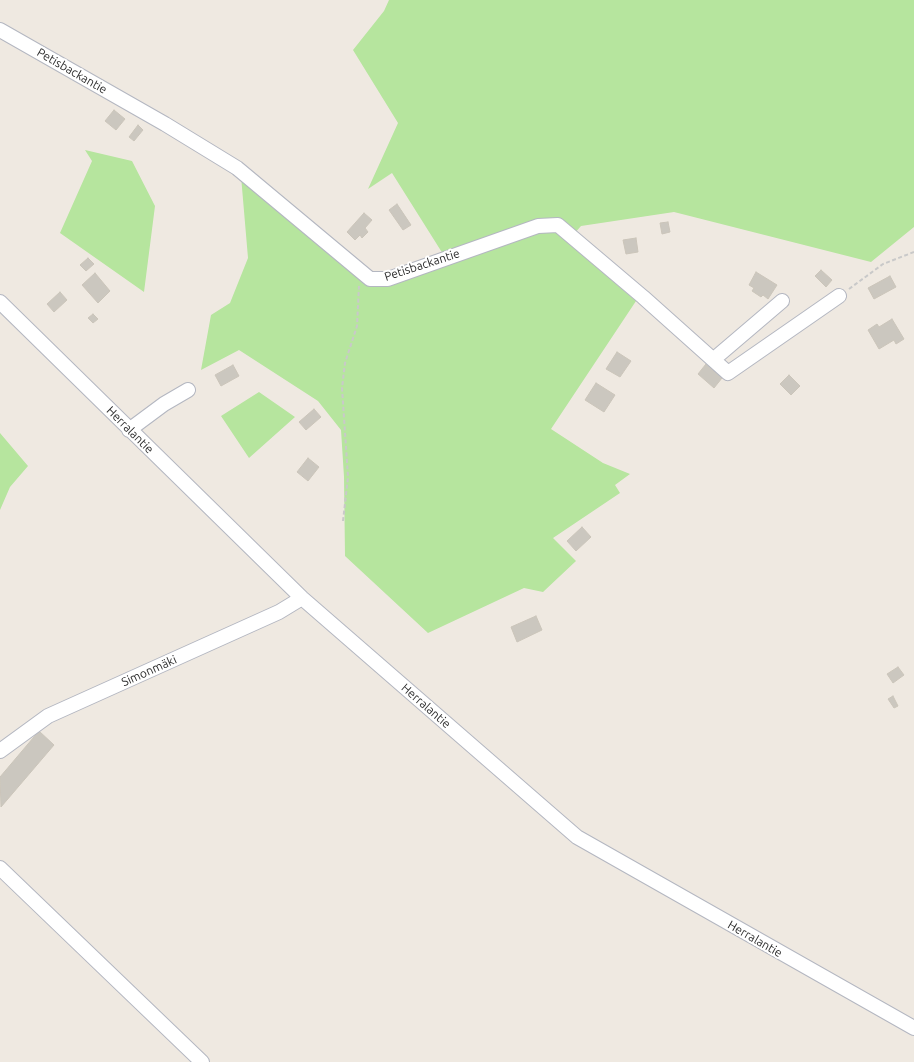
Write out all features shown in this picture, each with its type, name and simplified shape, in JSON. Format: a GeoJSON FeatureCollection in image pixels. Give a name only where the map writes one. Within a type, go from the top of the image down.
{"type":"FeatureCollection","features":[{"type":"Feature","properties":{"kind":"street","name":"Petisbackantie"},"geometry":{"type":"LineString","coordinates":[[0,30],[166,124],[237,168],[370,279],[388,279],[538,226],[558,225],[728,373],[839,296]]}},
{"type":"Feature","properties":{"kind":"street"},"geometry":{"type":"LineString","coordinates":[[714,359],[782,301]]}},
{"type":"Feature","properties":{"kind":"street","name":"Herralantie"},"geometry":{"type":"LineString","coordinates":[[0,302],[302,598],[577,837],[914,1028]]}},
{"type":"Feature","properties":{"kind":"street"},"geometry":{"type":"LineString","coordinates":[[129,430],[164,404],[188,390]]}},
{"type":"Feature","properties":{"kind":"street","name":"Simonmäki"},"geometry":{"type":"LineString","coordinates":[[0,751],[48,716],[279,612],[302,598]]}},
{"type":"Feature","properties":{"kind":"street"},"geometry":{"type":"LineString","coordinates":[[0,868],[202,1062]]}},
{"type":"Feature","properties":{"kind":"path"},"geometry":{"type":"LineString","coordinates":[[839,296],[883,264],[914,252]]}},
{"type":"Feature","properties":{"kind":"path"},"geometry":{"type":"LineString","coordinates":[[343,521],[348,478],[342,388],[345,363],[358,326],[358,294],[361,272]]}},
{"type":"Feature","properties":{"kind":"green space"},"geometry":{"type":"Polygon","coordinates":[[[389,0],[914,0],[914,227],[871,262],[674,212],[581,226],[567,242],[636,301],[551,429],[603,463],[630,474],[615,485],[620,493],[553,538],[576,561],[543,592],[524,588],[428,633],[345,556],[344,477],[341,430],[318,401],[239,350],[201,370],[211,315],[230,303],[248,258],[241,176],[369,283],[448,262],[392,173],[368,189],[398,123],[353,50],[384,11],[389,0]]]}},
{"type":"Feature","properties":{"kind":"green space"},"geometry":{"type":"Polygon","coordinates":[[[85,150],[132,161],[155,206],[144,292],[60,233],[92,161],[85,150]]]}},
{"type":"Feature","properties":{"kind":"green space"},"geometry":{"type":"Polygon","coordinates":[[[259,392],[295,417],[249,458],[221,416],[259,392]]]}},
{"type":"Feature","properties":{"kind":"green space"},"geometry":{"type":"Polygon","coordinates":[[[0,433],[28,466],[10,487],[0,510],[0,433]]]}},
{"type":"Feature","properties":{"kind":"building"},"geometry":{"type":"Polygon","coordinates":[[[114,110],[125,119],[116,130],[105,121],[114,110]]]}},
{"type":"Feature","properties":{"kind":"building"},"geometry":{"type":"Polygon","coordinates":[[[138,125],[143,130],[134,141],[129,137],[138,125]]]}},
{"type":"Feature","properties":{"kind":"building"},"geometry":{"type":"Polygon","coordinates":[[[397,204],[411,225],[403,230],[389,210],[397,204]]]}},
{"type":"Feature","properties":{"kind":"building"},"geometry":{"type":"Polygon","coordinates":[[[364,213],[372,220],[365,228],[368,232],[362,238],[360,235],[355,240],[347,232],[364,213]]]}},
{"type":"Feature","properties":{"kind":"building"},"geometry":{"type":"Polygon","coordinates":[[[668,222],[670,232],[662,234],[660,223],[668,222]]]}},
{"type":"Feature","properties":{"kind":"building"},"geometry":{"type":"Polygon","coordinates":[[[636,238],[638,252],[626,254],[623,240],[636,238]]]}},
{"type":"Feature","properties":{"kind":"building"},"geometry":{"type":"Polygon","coordinates":[[[88,258],[94,264],[86,271],[80,265],[88,258]]]}},
{"type":"Feature","properties":{"kind":"building"},"geometry":{"type":"Polygon","coordinates":[[[821,270],[832,280],[826,287],[815,276],[821,270]]]}},
{"type":"Feature","properties":{"kind":"building"},"geometry":{"type":"Polygon","coordinates":[[[756,272],[777,285],[768,299],[752,291],[754,288],[749,285],[756,272]]]}},
{"type":"Feature","properties":{"kind":"building"},"geometry":{"type":"Polygon","coordinates":[[[95,273],[110,291],[98,303],[82,285],[95,273]]]}},
{"type":"Feature","properties":{"kind":"building"},"geometry":{"type":"Polygon","coordinates":[[[890,276],[896,287],[874,299],[868,288],[890,276]]]}},
{"type":"Feature","properties":{"kind":"building"},"geometry":{"type":"Polygon","coordinates":[[[60,292],[67,300],[54,312],[47,304],[60,292]]]}},
{"type":"Feature","properties":{"kind":"building"},"geometry":{"type":"Polygon","coordinates":[[[93,314],[98,319],[93,323],[88,318],[93,314]]]}},
{"type":"Feature","properties":{"kind":"building"},"geometry":{"type":"Polygon","coordinates":[[[892,319],[904,339],[896,344],[894,340],[879,349],[868,330],[877,324],[879,327],[892,319]]]}},
{"type":"Feature","properties":{"kind":"building"},"geometry":{"type":"Polygon","coordinates":[[[617,352],[631,361],[620,377],[606,369],[617,352]]]}},
{"type":"Feature","properties":{"kind":"building"},"geometry":{"type":"Polygon","coordinates":[[[706,364],[722,378],[714,388],[698,374],[706,364]]]}},
{"type":"Feature","properties":{"kind":"building"},"geometry":{"type":"Polygon","coordinates":[[[233,365],[239,376],[221,386],[215,375],[233,365]]]}},
{"type":"Feature","properties":{"kind":"building"},"geometry":{"type":"Polygon","coordinates":[[[789,375],[800,386],[791,395],[780,384],[789,375]]]}},
{"type":"Feature","properties":{"kind":"building"},"geometry":{"type":"Polygon","coordinates":[[[596,383],[615,395],[604,412],[585,400],[596,383]]]}},
{"type":"Feature","properties":{"kind":"building"},"geometry":{"type":"Polygon","coordinates":[[[314,409],[321,417],[306,430],[299,422],[314,409]]]}},
{"type":"Feature","properties":{"kind":"building"},"geometry":{"type":"Polygon","coordinates":[[[308,458],[319,467],[308,481],[297,472],[308,458]]]}},
{"type":"Feature","properties":{"kind":"building"},"geometry":{"type":"Polygon","coordinates":[[[582,527],[591,537],[576,551],[567,541],[582,527]]]}},
{"type":"Feature","properties":{"kind":"building"},"geometry":{"type":"Polygon","coordinates":[[[536,616],[542,630],[517,642],[511,627],[536,616]]]}},
{"type":"Feature","properties":{"kind":"building"},"geometry":{"type":"Polygon","coordinates":[[[898,667],[904,675],[893,683],[887,674],[898,667]]]}},
{"type":"Feature","properties":{"kind":"building"},"geometry":{"type":"Polygon","coordinates":[[[893,696],[898,706],[894,708],[888,699],[893,696]]]}},
{"type":"Feature","properties":{"kind":"building"},"geometry":{"type":"Polygon","coordinates":[[[39,731],[54,745],[1,807],[0,777],[39,731]]]}}]}
